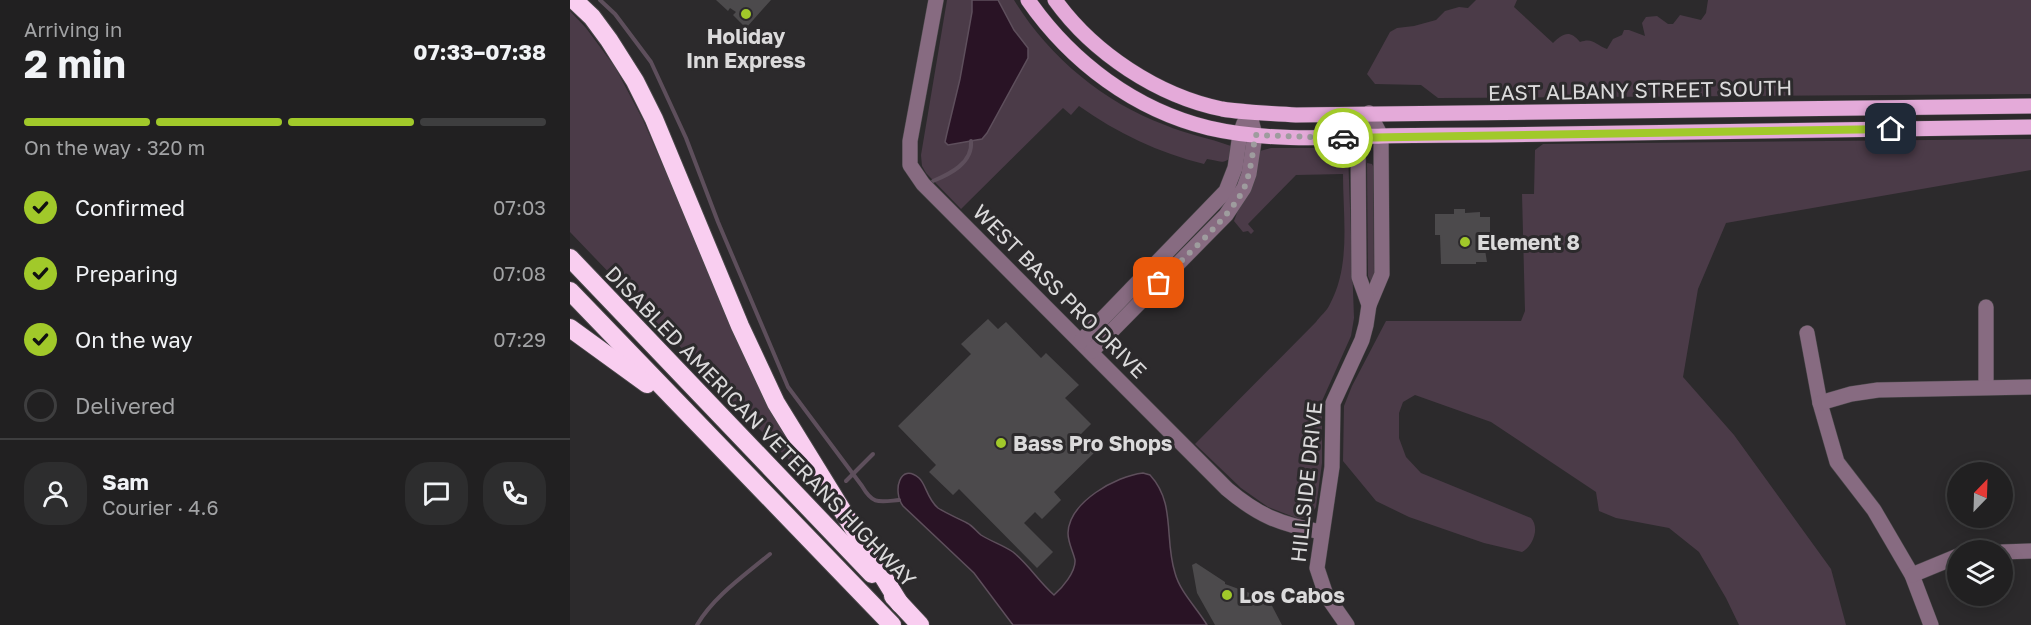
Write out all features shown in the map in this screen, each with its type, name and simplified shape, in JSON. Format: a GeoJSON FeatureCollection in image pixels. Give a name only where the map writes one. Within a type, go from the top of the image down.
{"type":"FeatureCollection","features":[{"type":"Feature","properties":{"kind":"highway"},"geometry":{"type":"LineString","coordinates":[[574,0],[592,17],[635,81],[654,119],[740,326],[776,403],[900,604]]}},
{"type":"Feature","properties":{"kind":"highway","name":"DISABLED AMERICAN VETERANS HIGHWAY"},"geometry":{"type":"LineString","coordinates":[[570,258],[920,625]]}},
{"type":"Feature","properties":{"kind":"highway","name":"DISABLED AMERICAN VETERANS HIGHWAY"},"geometry":{"type":"LineString","coordinates":[[570,291],[892,625]]}},
{"type":"Feature","properties":{"kind":"highway"},"geometry":{"type":"LineString","coordinates":[[570,328],[687,413]]}},
{"type":"Feature","properties":{"kind":"main road","name":"EAST ALBANY STREET SOUTH"},"geometry":{"type":"LineString","coordinates":[[1028,0],[1045,24],[1076,57],[1121,91],[1172,116],[1208,128],[1248,135],[1358,138],[2031,127]]}},
{"type":"Feature","properties":{"kind":"main road","name":"EAST ALBANY STREET SOUTH"},"geometry":{"type":"LineString","coordinates":[[1055,0],[1065,14],[1100,48],[1133,71],[1174,94],[1221,108],[1249,112],[1296,115],[2031,106]]}},
{"type":"Feature","properties":{"kind":"street","name":"WEST BASS PRO DRIVE"},"geometry":{"type":"LineString","coordinates":[[936,0],[910,141],[910,165],[923,184],[1227,489],[1247,505],[1288,525],[1321,532]]}},
{"type":"Feature","properties":{"kind":"street"},"geometry":{"type":"LineString","coordinates":[[1087,346],[1226,191],[1248,135],[1249,112]]}},
{"type":"Feature","properties":{"kind":"street"},"geometry":{"type":"LineString","coordinates":[[1369,113],[1382,136]]}},
{"type":"Feature","properties":{"kind":"street"},"geometry":{"type":"LineString","coordinates":[[1369,113],[1358,138],[1359,277],[1369,305]]}},
{"type":"Feature","properties":{"kind":"street","name":"HILLSIDE DRIVE"},"geometry":{"type":"LineString","coordinates":[[1347,625],[1334,608],[1320,581],[1317,568],[1332,467],[1333,403],[1362,340],[1369,305],[1382,274],[1382,136]]}},
{"type":"Feature","properties":{"kind":"street"},"geometry":{"type":"LineString","coordinates":[[1986,307],[1986,387]]}},
{"type":"Feature","properties":{"kind":"street"},"geometry":{"type":"LineString","coordinates":[[1807,333],[1820,403],[1837,462],[1874,510],[1912,575],[1931,625]]}},
{"type":"Feature","properties":{"kind":"street"},"geometry":{"type":"LineString","coordinates":[[1820,403],[1851,394],[1878,390],[2031,387]]}},
{"type":"Feature","properties":{"kind":"street"},"geometry":{"type":"LineString","coordinates":[[2013,552],[2031,551]]}},
{"type":"Feature","properties":{"kind":"street"},"geometry":{"type":"LineString","coordinates":[[1912,575],[1947,561]]}},
{"type":"Feature","properties":{"kind":"shaded area"},"geometry":{"type":"Polygon","coordinates":[[[947,0],[1014,0],[1043,40],[1060,58],[1099,90],[1142,115],[1173,128],[1231,146],[1232,156],[1223,162],[1207,159],[1204,164],[1139,141],[1079,106],[1071,115],[1063,108],[961,209],[926,173],[922,166],[921,155],[947,0]]]}},
{"type":"Feature","properties":{"kind":"shaded area"},"geometry":{"type":"Polygon","coordinates":[[[972,0],[998,0],[1014,30],[1028,48],[1028,58],[982,139],[948,145],[945,142],[960,79],[972,12],[972,0]]]}},
{"type":"Feature","properties":{"kind":"shaded area"},"geometry":{"type":"Polygon","coordinates":[[[1476,0],[1517,0],[1514,7],[1553,43],[1563,35],[1569,34],[1580,42],[1591,41],[1607,49],[1613,39],[1622,35],[1624,30],[1645,36],[1642,23],[1646,17],[1657,16],[1668,24],[1673,24],[1680,15],[1701,20],[1706,13],[1708,0],[2031,0],[2031,94],[1438,98],[1421,85],[1375,84],[1367,74],[1390,32],[1397,28],[1436,20],[1445,11],[1459,7],[1468,8],[1476,0]]]}},
{"type":"Feature","properties":{"kind":"shaded area"},"geometry":{"type":"Polygon","coordinates":[[[570,11],[586,28],[615,67],[643,120],[756,379],[813,480],[809,481],[570,232],[570,11]]]}},
{"type":"Feature","properties":{"kind":"shaded area"},"geometry":{"type":"Polygon","coordinates":[[[2031,139],[2031,170],[1726,223],[1698,289],[1683,377],[1734,435],[1831,569],[1846,625],[1739,625],[1699,552],[1669,528],[1616,518],[1599,511],[1596,492],[1491,422],[1415,395],[1403,402],[1399,413],[1399,438],[1406,457],[1421,473],[1531,518],[1535,532],[1526,549],[1522,552],[1484,543],[1409,517],[1376,501],[1343,461],[1344,406],[1386,321],[1521,321],[1525,311],[1522,194],[1534,194],[1535,150],[1543,144],[2031,139]]]}},
{"type":"Feature","properties":{"kind":"shaded area"},"geometry":{"type":"Polygon","coordinates":[[[1271,148],[1341,148],[1348,153],[1354,318],[1351,336],[1322,401],[1322,463],[1316,507],[1311,515],[1299,519],[1268,507],[1241,488],[1195,444],[1316,322],[1330,304],[1337,289],[1344,240],[1343,174],[1296,175],[1248,224],[1254,231],[1251,234],[1248,231],[1243,232],[1234,221],[1260,151],[1271,148]]]}},
{"type":"Feature","properties":{"kind":"shaded area"},"geometry":{"type":"Polygon","coordinates":[[[1367,163],[1373,166],[1374,274],[1371,283],[1368,276],[1367,163]]]}},
{"type":"Feature","properties":{"kind":"shaded area"},"geometry":{"type":"Polygon","coordinates":[[[1143,473],[1150,475],[1163,497],[1177,580],[1207,625],[1013,625],[974,573],[903,506],[898,493],[898,486],[903,476],[912,474],[919,478],[938,508],[969,524],[981,535],[1013,552],[1054,595],[1068,579],[1075,565],[1068,533],[1070,522],[1076,511],[1096,492],[1108,485],[1143,473]]]}},
{"type":"Feature","properties":{"kind":"building","name":"Holiday Inn Express"},"geometry":{"type":"Polygon","coordinates":[[[716,0],[771,0],[746,28],[733,15],[736,12],[730,8],[728,11],[716,0]]]}},
{"type":"Feature","properties":{"kind":"building","name":"Element 8"},"geometry":{"type":"Polygon","coordinates":[[[1454,209],[1465,209],[1465,213],[1480,212],[1480,217],[1490,217],[1490,249],[1485,250],[1487,262],[1441,264],[1440,235],[1435,235],[1435,214],[1454,214],[1454,209]]]}},
{"type":"Feature","properties":{"kind":"building","name":"Bass Pro Shops"},"geometry":{"type":"Polygon","coordinates":[[[988,319],[998,329],[1006,322],[1041,358],[1046,353],[1079,385],[1065,398],[1091,424],[1080,435],[1096,451],[1054,492],[1061,500],[1042,519],[1035,512],[1024,523],[1053,552],[1037,568],[959,489],[953,495],[929,472],[936,465],[898,426],[971,354],[961,344],[988,319]]]}},
{"type":"Feature","properties":{"kind":"building","name":"Los Cabos"},"geometry":{"type":"Polygon","coordinates":[[[1196,563],[1225,584],[1269,600],[1282,625],[1215,625],[1197,593],[1192,565],[1196,563]]]}},
{"type":"Feature","properties":{"kind":"waterway"},"geometry":{"type":"LineString","coordinates":[[600,0],[615,14],[651,62],[686,138],[718,222],[788,387],[870,496],[877,501],[899,500]]}},
{"type":"Feature","properties":{"kind":"waterway"},"geometry":{"type":"LineString","coordinates":[[933,181],[959,167],[968,156],[971,141]]}},
{"type":"Feature","properties":{"kind":"waterway"},"geometry":{"type":"LineString","coordinates":[[846,481],[873,454]]}},
{"type":"Feature","properties":{"kind":"waterway"},"geometry":{"type":"LineString","coordinates":[[697,625],[721,595],[770,554]]}},
{"type":"Feature","properties":{"kind":"way so far"},"geometry":{"type":"LineString","coordinates":[[1159,283],[1226,215],[1244,188],[1249,174],[1255,135],[1343,138]]}},
{"type":"Feature","properties":{"kind":"place","name":"Holiday Inn Express"},"geometry":{"type":"Point","coordinates":[746,14]}},
{"type":"Feature","properties":{"kind":"place","name":"Element 8"},"geometry":{"type":"Point","coordinates":[1465,242]}},
{"type":"Feature","properties":{"kind":"place","name":"Bass Pro Shops"},"geometry":{"type":"Point","coordinates":[1001,443]}},
{"type":"Feature","properties":{"kind":"place","name":"Los Cabos"},"geometry":{"type":"Point","coordinates":[1227,595]}},
{"type":"Feature","properties":{"kind":"route"},"geometry":{"type":"LineString","coordinates":[[1343,138],[1891,129]]}}]}
